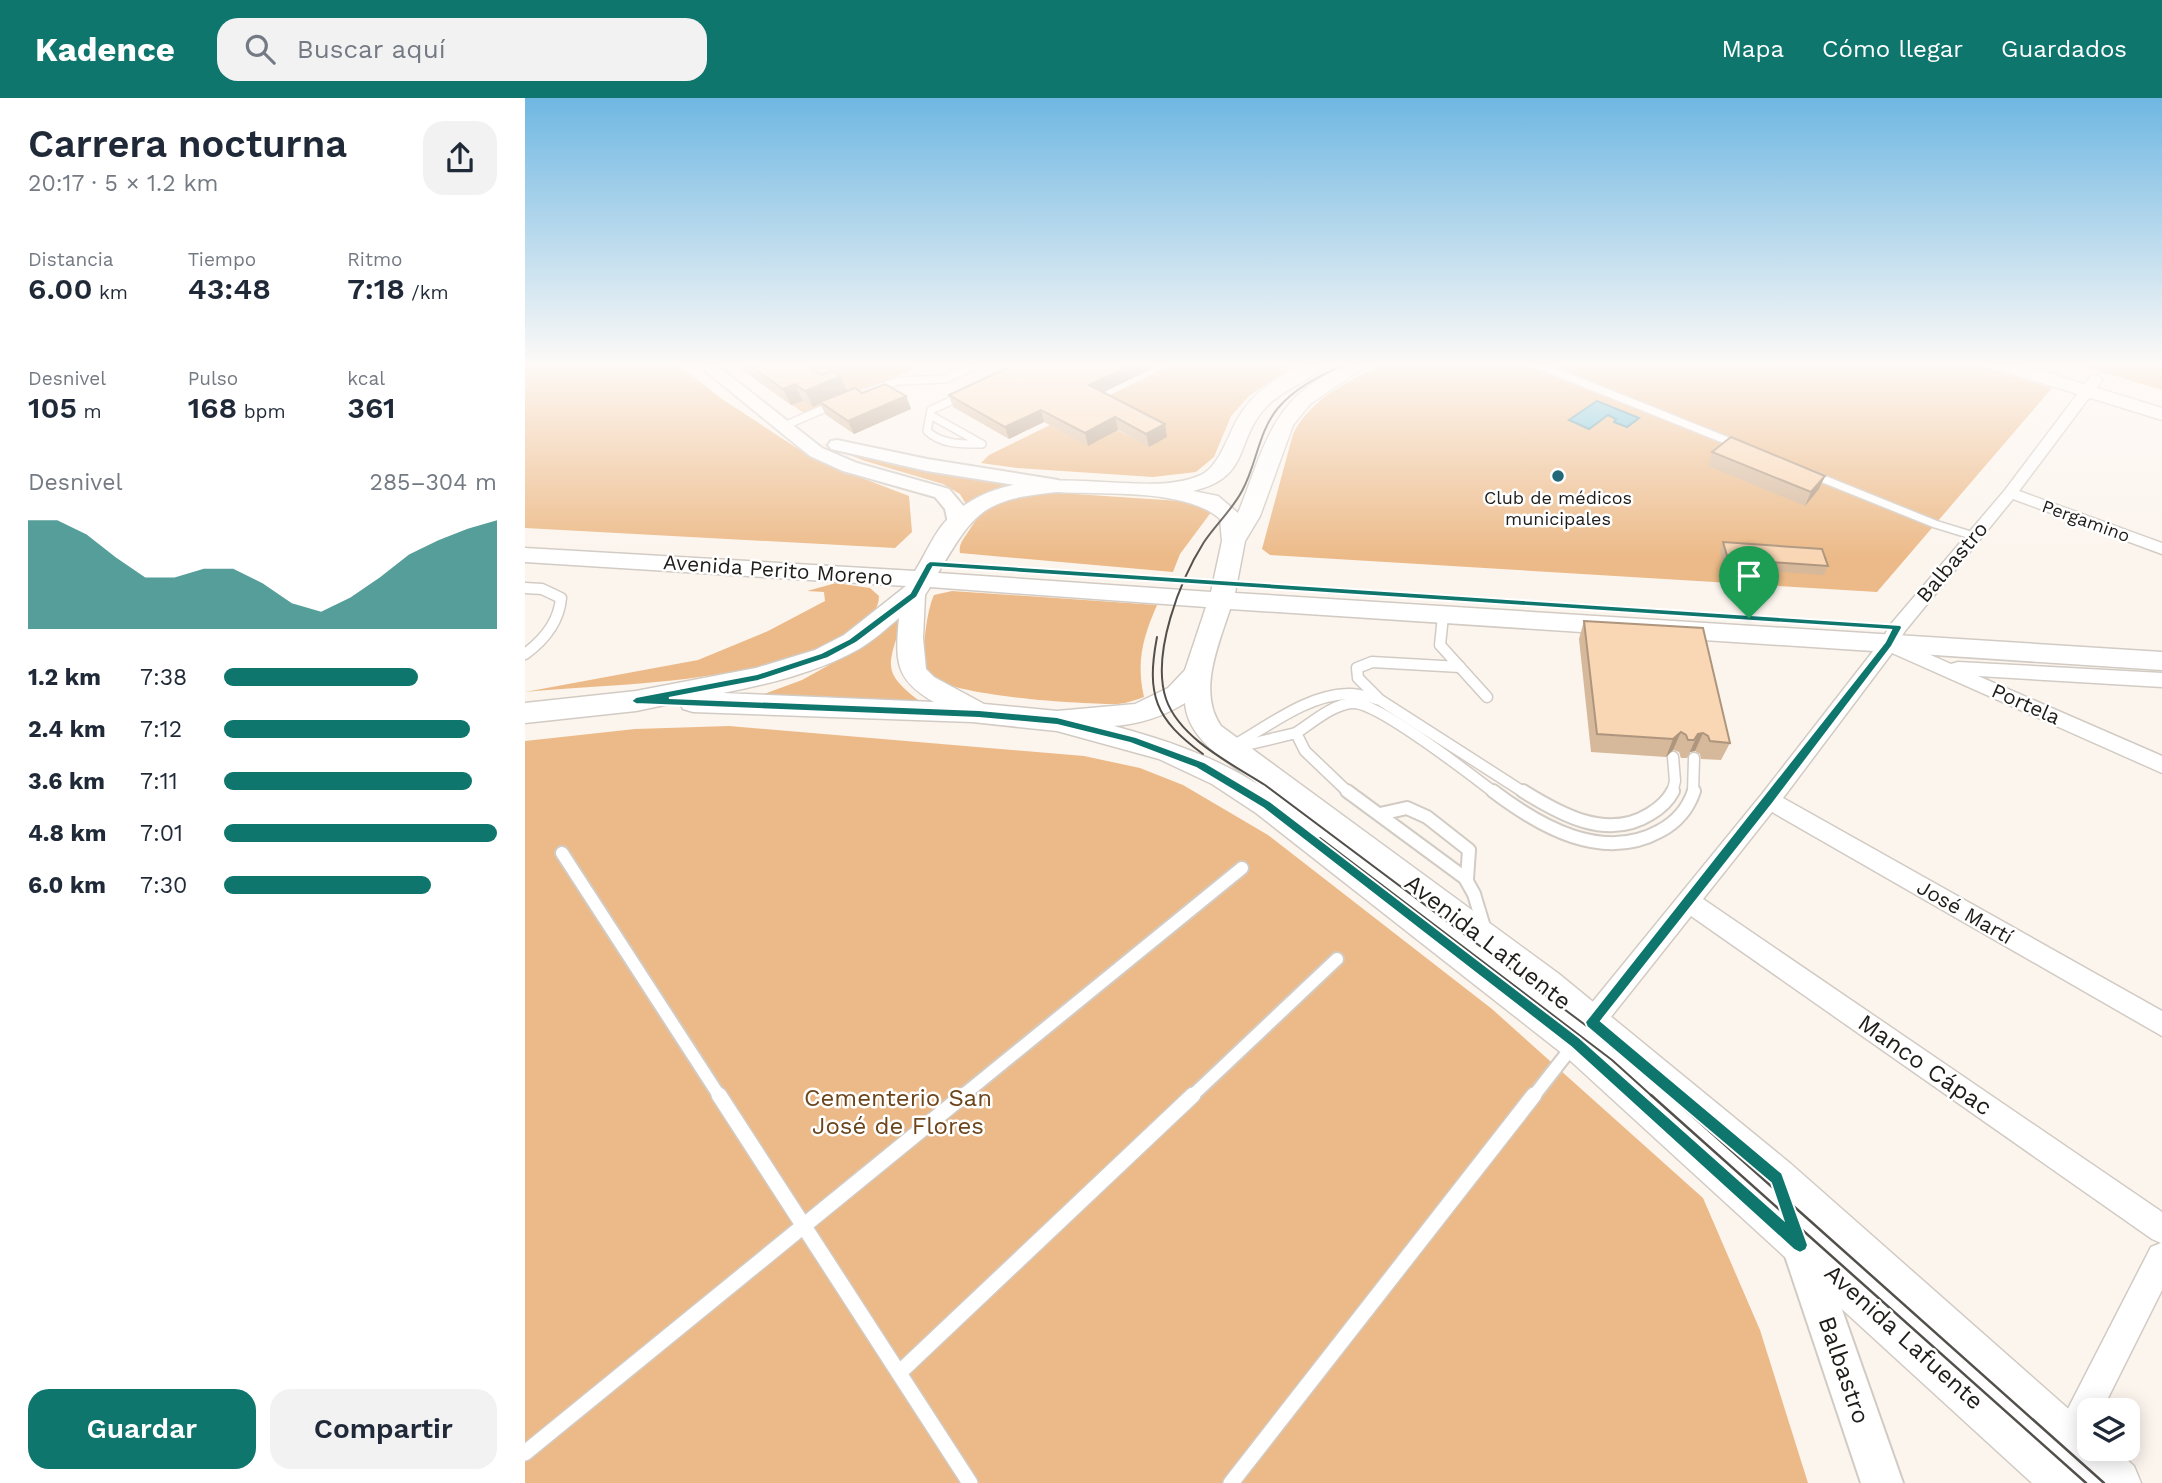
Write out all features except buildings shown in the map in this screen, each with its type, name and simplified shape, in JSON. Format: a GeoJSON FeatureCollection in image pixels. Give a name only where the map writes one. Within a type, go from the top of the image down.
{"type":"FeatureCollection","features":[{"type":"Feature","properties":{"kind":"main road"},"geometry":{"type":"LineString","coordinates":[[1160,491],[1208,481],[1222,472],[1243,429]]}},
{"type":"Feature","properties":{"kind":"main road"},"geometry":{"type":"LineString","coordinates":[[1234,541],[1248,519],[1279,429]]}},
{"type":"Feature","properties":{"kind":"main road"},"geometry":{"type":"LineString","coordinates":[[525,713],[636,701],[792,668],[853,641],[922,580],[956,523],[980,504],[999,494],[1058,486],[1160,491],[1210,501],[1222,507],[1231,519],[1234,541]]}},
{"type":"Feature","properties":{"kind":"main road","name":"Avenida Lafuente"},"geometry":{"type":"LineString","coordinates":[[1234,541],[1223,593],[1197,674],[1200,717],[1211,733],[1489,940],[1800,1245],[2064,1465],[2117,1483]]}},
{"type":"Feature","properties":{"kind":"main road","name":"Avenida Perito Moreno"},"geometry":{"type":"LineString","coordinates":[[525,542],[796,554],[922,580]]}},
{"type":"Feature","properties":{"kind":"main road","name":"Avenida Perito Moreno"},"geometry":{"type":"LineString","coordinates":[[525,555],[922,580],[1223,593],[1893,636],[2162,661]]}},
{"type":"Feature","properties":{"kind":"main road","name":"Avenida Lafuente"},"geometry":{"type":"LineString","coordinates":[[922,580],[910,638],[913,672],[924,684],[979,714],[1057,721],[1144,743],[1222,776],[1267,805],[1584,1032],[1777,1178],[2064,1465]]}},
{"type":"Feature","properties":{"kind":"main road","name":"Avenida Perito Moreno"},"geometry":{"type":"LineString","coordinates":[[1223,593],[1443,616],[1893,636],[2162,643]]}},
{"type":"Feature","properties":{"kind":"main road","name":"Avenida Lafuente"},"geometry":{"type":"LineString","coordinates":[[1057,721],[1112,717],[1156,708],[1178,695],[1197,674]]}},
{"type":"Feature","properties":{"kind":"main road"},"geometry":{"type":"LineString","coordinates":[[636,701],[979,714]]}},
{"type":"Feature","properties":{"kind":"street"},"geometry":{"type":"LineString","coordinates":[[787,429],[816,452],[831,460],[942,493],[955,508],[956,523]]}},
{"type":"Feature","properties":{"kind":"street"},"geometry":{"type":"LineString","coordinates":[[788,429],[825,442],[881,456],[1058,486]]}},
{"type":"Feature","properties":{"kind":"street","name":"Balbastro"},"geometry":{"type":"LineString","coordinates":[[1584,1032],[2059,429]]}},
{"type":"Feature","properties":{"kind":"street","name":"Pergamino"},"geometry":{"type":"LineString","coordinates":[[2010,493],[2162,549]]}},
{"type":"Feature","properties":{"kind":"street","name":"Portela"},"geometry":{"type":"LineString","coordinates":[[1893,636],[1944,667],[2162,765]]}},
{"type":"Feature","properties":{"kind":"street"},"geometry":{"type":"LineString","coordinates":[[1944,667],[2162,680]]}},
{"type":"Feature","properties":{"kind":"street","name":"José Martí"},"geometry":{"type":"LineString","coordinates":[[1769,800],[2162,1024]]}},
{"type":"Feature","properties":{"kind":"street","name":"Manco Cápac"},"geometry":{"type":"LineString","coordinates":[[1688,901],[2162,1229]]}},
{"type":"Feature","properties":{"kind":"street","name":"Balbastro"},"geometry":{"type":"LineString","coordinates":[[1777,1178],[1882,1483]]}},
{"type":"Feature","properties":{"kind":"street"},"geometry":{"type":"LineString","coordinates":[[2064,1465],[2162,1258]]}},
{"type":"Feature","properties":{"kind":"lane"},"geometry":{"type":"LineString","coordinates":[[927,429],[932,437],[954,444],[982,444],[955,429]]}},
{"type":"Feature","properties":{"kind":"lane"},"geometry":{"type":"LineString","coordinates":[[1698,429],[1742,446]]}},
{"type":"Feature","properties":{"kind":"lane"},"geometry":{"type":"LineString","coordinates":[[1806,472],[1935,524],[1974,536]]}},
{"type":"Feature","properties":{"kind":"lane"},"geometry":{"type":"LineString","coordinates":[[525,588],[542,589],[561,598],[561,612],[534,648],[525,654]]}},
{"type":"Feature","properties":{"kind":"lane"},"geometry":{"type":"LineString","coordinates":[[1443,616],[1440,645],[1487,697]]}},
{"type":"Feature","properties":{"kind":"lane"},"geometry":{"type":"LineString","coordinates":[[1460,667],[1372,662],[1357,668],[1357,678],[1380,700],[1553,810],[1573,819],[1597,825],[1629,823],[1645,818],[1670,799],[1675,783],[1673,757]]}},
{"type":"Feature","properties":{"kind":"lane"},"geometry":{"type":"LineString","coordinates":[[1229,748],[1322,699],[1343,694],[1380,700]]}},
{"type":"Feature","properties":{"kind":"lane"},"geometry":{"type":"LineString","coordinates":[[1229,748],[1296,733],[1341,705],[1357,703],[1382,713],[1543,825],[1597,842],[1625,843],[1660,832],[1678,819],[1691,804],[1697,777],[1694,758]]}},
{"type":"Feature","properties":{"kind":"lane"},"geometry":{"type":"LineString","coordinates":[[1296,733],[1305,751],[1327,774],[1467,879]]}},
{"type":"Feature","properties":{"kind":"lane"},"geometry":{"type":"LineString","coordinates":[[1380,814],[1407,808],[1427,817],[1469,850],[1467,879],[1489,940]]}},
{"type":"Feature","properties":{"kind":"lane"},"geometry":{"type":"LineString","coordinates":[[562,853],[970,1483]]}},
{"type":"Feature","properties":{"kind":"lane"},"geometry":{"type":"LineString","coordinates":[[525,1453],[1242,868]]}},
{"type":"Feature","properties":{"kind":"lane"},"geometry":{"type":"LineString","coordinates":[[899,1373],[1337,959]]}},
{"type":"Feature","properties":{"kind":"lane"},"geometry":{"type":"LineString","coordinates":[[1231,1483],[1584,1032]]}},
{"type":"Feature","properties":{"kind":"green space"},"geometry":{"type":"Polygon","coordinates":[[[525,429],[767,429],[815,460],[909,496],[912,532],[895,548],[525,528],[525,429]]]}},
{"type":"Feature","properties":{"kind":"green space"},"geometry":{"type":"Polygon","coordinates":[[[1043,429],[1057,429],[1088,445],[1117,430],[1149,446],[1166,436],[1152,429],[1226,429],[1214,457],[1196,472],[1153,477],[981,463],[989,455],[1043,429]]]}},
{"type":"Feature","properties":{"kind":"green space","name":"Club de médicos municipales"},"geometry":{"type":"Polygon","coordinates":[[[1296,429],[2017,429],[1877,592],[1270,555],[1262,549],[1296,429]]]}},
{"type":"Feature","properties":{"kind":"green space"},"geometry":{"type":"Polygon","coordinates":[[[822,444],[1014,482],[990,491],[967,506],[960,494],[943,484],[865,461],[822,444]]]}},
{"type":"Feature","properties":{"kind":"green space"},"geometry":{"type":"Polygon","coordinates":[[[1045,492],[1195,502],[1212,511],[1180,554],[1173,572],[960,553],[961,544],[978,517],[994,503],[1010,497],[1045,492]]]}},
{"type":"Feature","properties":{"kind":"green space"},"geometry":{"type":"Polygon","coordinates":[[[836,583],[870,588],[879,596],[876,609],[859,625],[826,644],[787,659],[744,670],[699,677],[525,692],[698,660],[768,631],[825,601],[824,592],[807,591],[836,583]]]}},
{"type":"Feature","properties":{"kind":"green space"},"geometry":{"type":"Polygon","coordinates":[[[952,591],[1157,605],[1142,650],[1144,697],[1118,704],[1049,701],[988,694],[941,682],[929,674],[926,667],[925,635],[934,595],[952,591]]]}},
{"type":"Feature","properties":{"kind":"green space"},"geometry":{"type":"Polygon","coordinates":[[[897,617],[901,617],[902,621],[893,648],[891,667],[899,683],[921,702],[764,694],[802,680],[840,659],[897,617]]]}},
{"type":"Feature","properties":{"kind":"green space","name":"Cementerio San José de Flores"},"geometry":{"type":"Polygon","coordinates":[[[729,726],[1084,756],[1140,768],[1183,785],[1268,835],[1492,1009],[1703,1198],[1760,1330],[1808,1483],[525,1483],[525,741],[635,729],[729,726]]]}},
{"type":"Feature","properties":{"kind":"tram line"},"geometry":{"type":"LineString","coordinates":[[1265,429],[1242,491],[1204,542],[1186,576],[1170,618],[1162,661],[1162,681],[1173,713],[1208,749],[1265,785],[1616,1048],[1671,1097]]}},
{"type":"Feature","properties":{"kind":"tram line"},"geometry":{"type":"LineString","coordinates":[[1157,637],[1153,675],[1158,704],[1174,729],[1203,754]]}},
{"type":"Feature","properties":{"kind":"tram line"},"geometry":{"type":"LineString","coordinates":[[1320,838],[1612,1060],[1653,1097]]}},
{"type":"Feature","properties":{"kind":"tram line"},"geometry":{"type":"LineString","coordinates":[[1651,1095],[2086,1483]]}},
{"type":"Feature","properties":{"kind":"tram line"},"geometry":{"type":"LineString","coordinates":[[1669,1095],[2104,1483]]}},
{"type":"Feature","properties":{"kind":"place","name":"Club de médicos municipales"},"geometry":{"type":"Point","coordinates":[1558,476]}},
{"type":"Feature","properties":{"kind":"route"},"geometry":{"type":"LineString","coordinates":[[930,564],[1749,618],[1897,628],[1889,644],[1769,800],[1592,1022],[1777,1178],[1800,1245],[1576,1042],[1267,805],[1200,765],[1132,740],[1057,721],[979,714],[769,704],[636,701],[758,677],[824,656],[853,641],[913,595],[930,564]]}}]}
